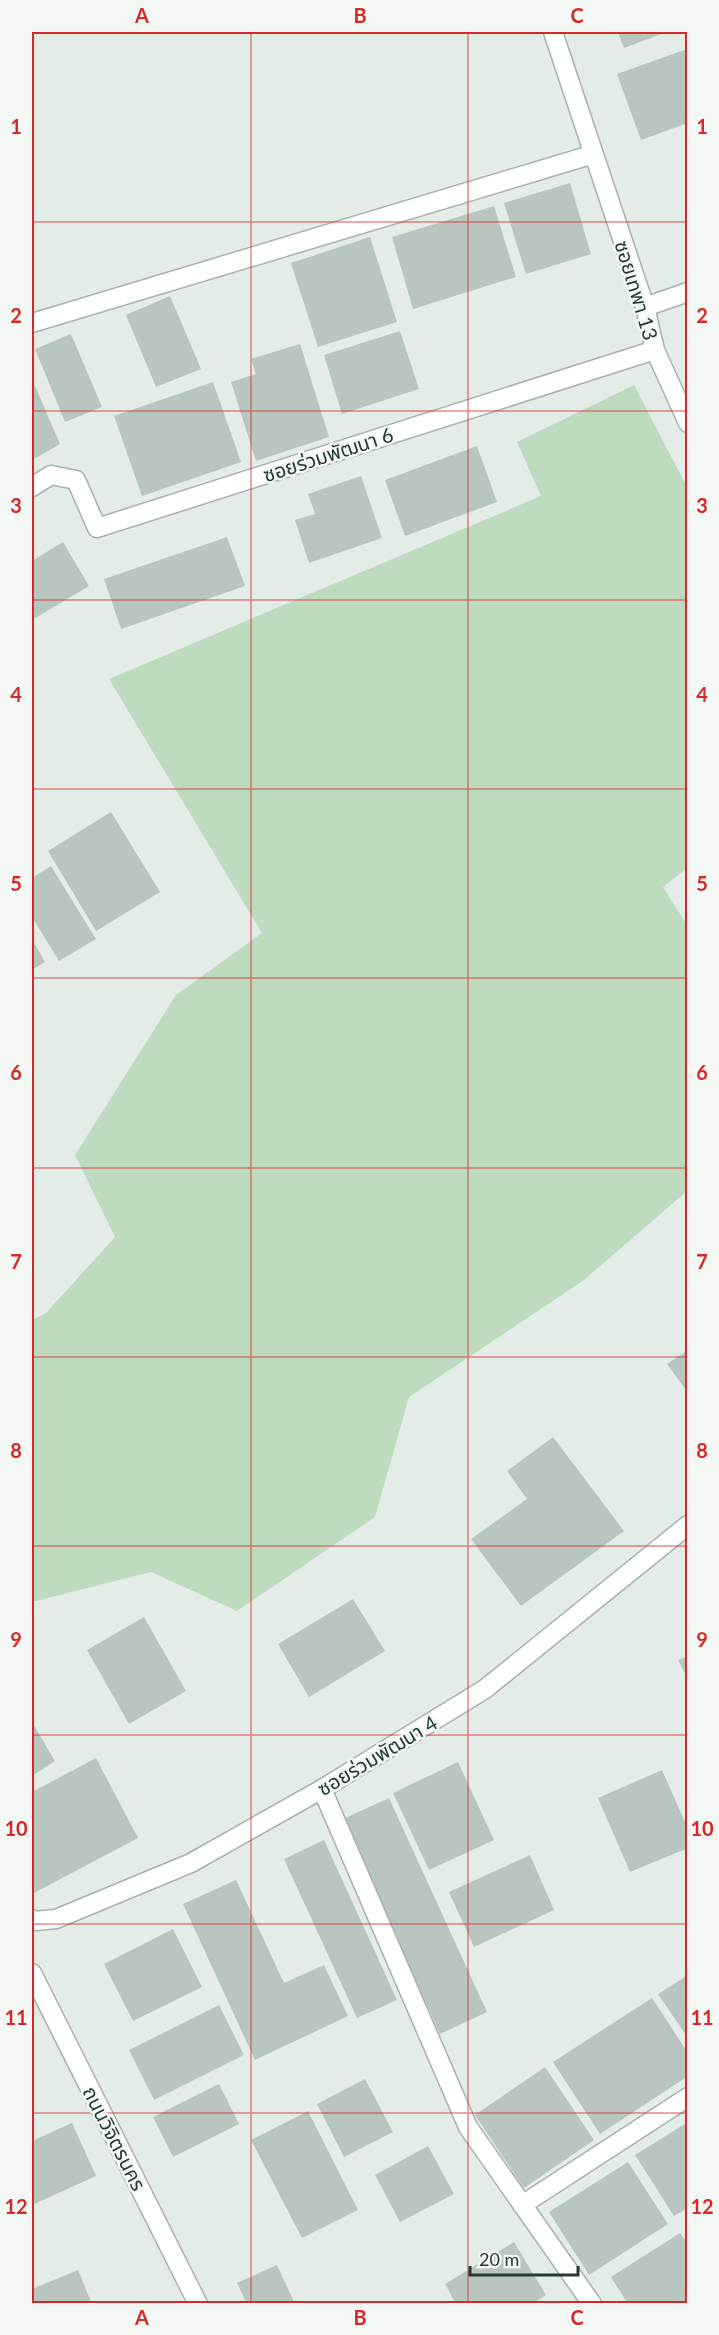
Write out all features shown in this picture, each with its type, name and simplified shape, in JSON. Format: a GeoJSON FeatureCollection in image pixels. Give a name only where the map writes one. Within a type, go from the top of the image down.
{"type":"FeatureCollection","features":[{"type":"Feature","properties":{"kind":"street","name":"ซอยเทพา 13"},"geometry":{"type":"LineString","coordinates":[[553,32],[645,307],[655,350],[687,423]]}},
{"type":"Feature","properties":{"kind":"street"},"geometry":{"type":"LineString","coordinates":[[32,323],[594,154]]}},
{"type":"Feature","properties":{"kind":"street"},"geometry":{"type":"LineString","coordinates":[[645,307],[687,292]]}},
{"type":"Feature","properties":{"kind":"street","name":"ซอยร่วมพัฒนา 6"},"geometry":{"type":"LineString","coordinates":[[32,487],[51,475],[76,480],[97,528],[655,350]]}},
{"type":"Feature","properties":{"kind":"street","name":"ซอยร่วมพัฒนา 4"},"geometry":{"type":"LineString","coordinates":[[32,1920],[56,1919],[191,1863],[322,1789],[485,1689],[687,1525]]}},
{"type":"Feature","properties":{"kind":"street"},"geometry":{"type":"LineString","coordinates":[[322,1789],[468,2127],[592,2304]]}},
{"type":"Feature","properties":{"kind":"street","name":"ถนนวิจิตรนคร"},"geometry":{"type":"LineString","coordinates":[[32,1973],[198,2304]]}},
{"type":"Feature","properties":{"kind":"street"},"geometry":{"type":"LineString","coordinates":[[522,2205],[687,2097]]}},
{"type":"Feature","properties":{"kind":"green space"},"geometry":{"type":"Polygon","coordinates":[[[634,385],[687,487],[687,868],[663,887],[687,925],[687,1191],[584,1280],[409,1397],[375,1517],[237,1611],[151,1572],[32,1602],[32,1320],[46,1313],[115,1237],[75,1155],[176,995],[262,933],[109,679],[541,496],[517,442],[634,385]]]}},
{"type":"Feature","properties":{"kind":"building"},"geometry":{"type":"Polygon","coordinates":[[[618,32],[667,32],[624,48],[618,32]]]}},
{"type":"Feature","properties":{"kind":"building"},"geometry":{"type":"Polygon","coordinates":[[[687,49],[688,123],[641,140],[617,74],[687,49]]]}},
{"type":"Feature","properties":{"kind":"building"},"geometry":{"type":"Polygon","coordinates":[[[570,183],[591,254],[526,274],[504,203],[570,183]]]}},
{"type":"Feature","properties":{"kind":"building"},"geometry":{"type":"Polygon","coordinates":[[[494,206],[516,277],[413,309],[392,237],[494,206]]]}},
{"type":"Feature","properties":{"kind":"building"},"geometry":{"type":"Polygon","coordinates":[[[370,237],[397,322],[318,347],[291,263],[370,237]]]}},
{"type":"Feature","properties":{"kind":"building"},"geometry":{"type":"Polygon","coordinates":[[[170,296],[201,369],[156,387],[126,315],[170,296]]]}},
{"type":"Feature","properties":{"kind":"building"},"geometry":{"type":"Polygon","coordinates":[[[400,331],[419,389],[342,414],[324,355],[400,331]]]}},
{"type":"Feature","properties":{"kind":"building"},"geometry":{"type":"Polygon","coordinates":[[[71,334],[102,407],[65,422],[35,349],[71,334]]]}},
{"type":"Feature","properties":{"kind":"building"},"geometry":{"type":"Polygon","coordinates":[[[300,344],[329,437],[256,461],[231,382],[256,374],[251,359],[300,344]]]}},
{"type":"Feature","properties":{"kind":"building"},"geometry":{"type":"Polygon","coordinates":[[[32,379],[60,444],[32,460],[32,379]]]}},
{"type":"Feature","properties":{"kind":"building"},"geometry":{"type":"Polygon","coordinates":[[[213,382],[241,462],[142,496],[114,416],[213,382]]]}},
{"type":"Feature","properties":{"kind":"building"},"geometry":{"type":"Polygon","coordinates":[[[477,446],[497,502],[405,536],[385,480],[477,446]]]}},
{"type":"Feature","properties":{"kind":"building"},"geometry":{"type":"Polygon","coordinates":[[[361,476],[382,538],[309,563],[295,520],[315,514],[308,494],[361,476]]]}},
{"type":"Feature","properties":{"kind":"building"},"geometry":{"type":"Polygon","coordinates":[[[227,537],[245,586],[121,629],[104,579],[227,537]]]}},
{"type":"Feature","properties":{"kind":"building"},"geometry":{"type":"Polygon","coordinates":[[[63,542],[89,586],[32,620],[32,561],[63,542]]]}},
{"type":"Feature","properties":{"kind":"building"},"geometry":{"type":"Polygon","coordinates":[[[111,812],[160,892],[96,931],[48,851],[111,812]]]}},
{"type":"Feature","properties":{"kind":"building"},"geometry":{"type":"Polygon","coordinates":[[[51,866],[96,939],[59,961],[32,917],[32,878],[51,866]]]}},
{"type":"Feature","properties":{"kind":"building"},"geometry":{"type":"Polygon","coordinates":[[[32,939],[45,962],[32,970],[32,939]]]}},
{"type":"Feature","properties":{"kind":"building"},"geometry":{"type":"Polygon","coordinates":[[[688,1350],[688,1393],[667,1364],[688,1350]]]}},
{"type":"Feature","properties":{"kind":"building"},"geometry":{"type":"Polygon","coordinates":[[[553,1437],[624,1531],[521,1606],[471,1539],[527,1499],[507,1471],[553,1437]]]}},
{"type":"Feature","properties":{"kind":"building"},"geometry":{"type":"Polygon","coordinates":[[[353,1599],[385,1651],[309,1697],[278,1644],[353,1599]]]}},
{"type":"Feature","properties":{"kind":"building"},"geometry":{"type":"Polygon","coordinates":[[[144,1617],[186,1691],[129,1724],[87,1650],[144,1617]]]}},
{"type":"Feature","properties":{"kind":"building"},"geometry":{"type":"Polygon","coordinates":[[[688,1656],[688,1679],[678,1660],[688,1656]]]}},
{"type":"Feature","properties":{"kind":"building"},"geometry":{"type":"Polygon","coordinates":[[[32,1722],[55,1761],[32,1776],[32,1722]]]}},
{"type":"Feature","properties":{"kind":"building"},"geometry":{"type":"Polygon","coordinates":[[[96,1758],[138,1838],[32,1894],[32,1792],[96,1758]]]}},
{"type":"Feature","properties":{"kind":"building"},"geometry":{"type":"Polygon","coordinates":[[[458,1762],[494,1840],[429,1870],[393,1793],[458,1762]]]}},
{"type":"Feature","properties":{"kind":"building"},"geometry":{"type":"Polygon","coordinates":[[[662,1770],[688,1829],[688,1848],[630,1872],[598,1798],[662,1770]]]}},
{"type":"Feature","properties":{"kind":"building"},"geometry":{"type":"Polygon","coordinates":[[[389,1798],[487,2012],[440,2034],[343,1819],[389,1798]]]}},
{"type":"Feature","properties":{"kind":"building"},"geometry":{"type":"Polygon","coordinates":[[[324,1840],[397,2000],[357,2018],[284,1859],[324,1840]]]}},
{"type":"Feature","properties":{"kind":"building"},"geometry":{"type":"Polygon","coordinates":[[[530,1855],[554,1910],[474,1947],[449,1892],[530,1855]]]}},
{"type":"Feature","properties":{"kind":"building"},"geometry":{"type":"Polygon","coordinates":[[[236,1880],[284,1983],[324,1965],[348,2016],[255,2060],[183,1904],[236,1880]]]}},
{"type":"Feature","properties":{"kind":"building"},"geometry":{"type":"Polygon","coordinates":[[[173,1929],[202,1987],[133,2021],[104,1964],[173,1929]]]}},
{"type":"Feature","properties":{"kind":"building"},"geometry":{"type":"Polygon","coordinates":[[[688,1975],[688,2038],[658,1994],[688,1975]]]}},
{"type":"Feature","properties":{"kind":"building"},"geometry":{"type":"Polygon","coordinates":[[[652,1998],[688,2053],[688,2076],[600,2134],[553,2062],[652,1998]]]}},
{"type":"Feature","properties":{"kind":"building"},"geometry":{"type":"Polygon","coordinates":[[[219,2005],[244,2055],[154,2100],[129,2050],[219,2005]]]}},
{"type":"Feature","properties":{"kind":"building"},"geometry":{"type":"Polygon","coordinates":[[[545,2067],[594,2140],[524,2188],[475,2115],[545,2067]]]}},
{"type":"Feature","properties":{"kind":"building"},"geometry":{"type":"Polygon","coordinates":[[[365,2079],[393,2132],[344,2157],[317,2104],[365,2079]]]}},
{"type":"Feature","properties":{"kind":"building"},"geometry":{"type":"Polygon","coordinates":[[[219,2084],[239,2124],[173,2157],[153,2117],[219,2084]]]}},
{"type":"Feature","properties":{"kind":"building"},"geometry":{"type":"Polygon","coordinates":[[[308,2111],[358,2210],[302,2238],[251,2140],[308,2111]]]}},
{"type":"Feature","properties":{"kind":"building"},"geometry":{"type":"Polygon","coordinates":[[[688,2122],[688,2208],[674,2216],[635,2155],[688,2122]]]}},
{"type":"Feature","properties":{"kind":"building"},"geometry":{"type":"Polygon","coordinates":[[[72,2123],[96,2176],[32,2205],[32,2141],[72,2123]]]}},
{"type":"Feature","properties":{"kind":"building"},"geometry":{"type":"Polygon","coordinates":[[[428,2146],[454,2194],[400,2222],[375,2175],[428,2146]]]}},
{"type":"Feature","properties":{"kind":"building"},"geometry":{"type":"Polygon","coordinates":[[[628,2162],[668,2224],[589,2275],[549,2212],[628,2162]]]}},
{"type":"Feature","properties":{"kind":"building"},"geometry":{"type":"Polygon","coordinates":[[[680,2233],[688,2244],[688,2304],[628,2304],[611,2277],[680,2233]]]}},
{"type":"Feature","properties":{"kind":"building"},"geometry":{"type":"Polygon","coordinates":[[[514,2242],[546,2295],[532,2304],[456,2304],[445,2284],[514,2242]]]}},
{"type":"Feature","properties":{"kind":"building"},"geometry":{"type":"Polygon","coordinates":[[[277,2265],[295,2304],[247,2304],[237,2283],[277,2265]]]}},
{"type":"Feature","properties":{"kind":"building"},"geometry":{"type":"Polygon","coordinates":[[[78,2270],[92,2304],[32,2304],[32,2289],[78,2270]]]}}]}
